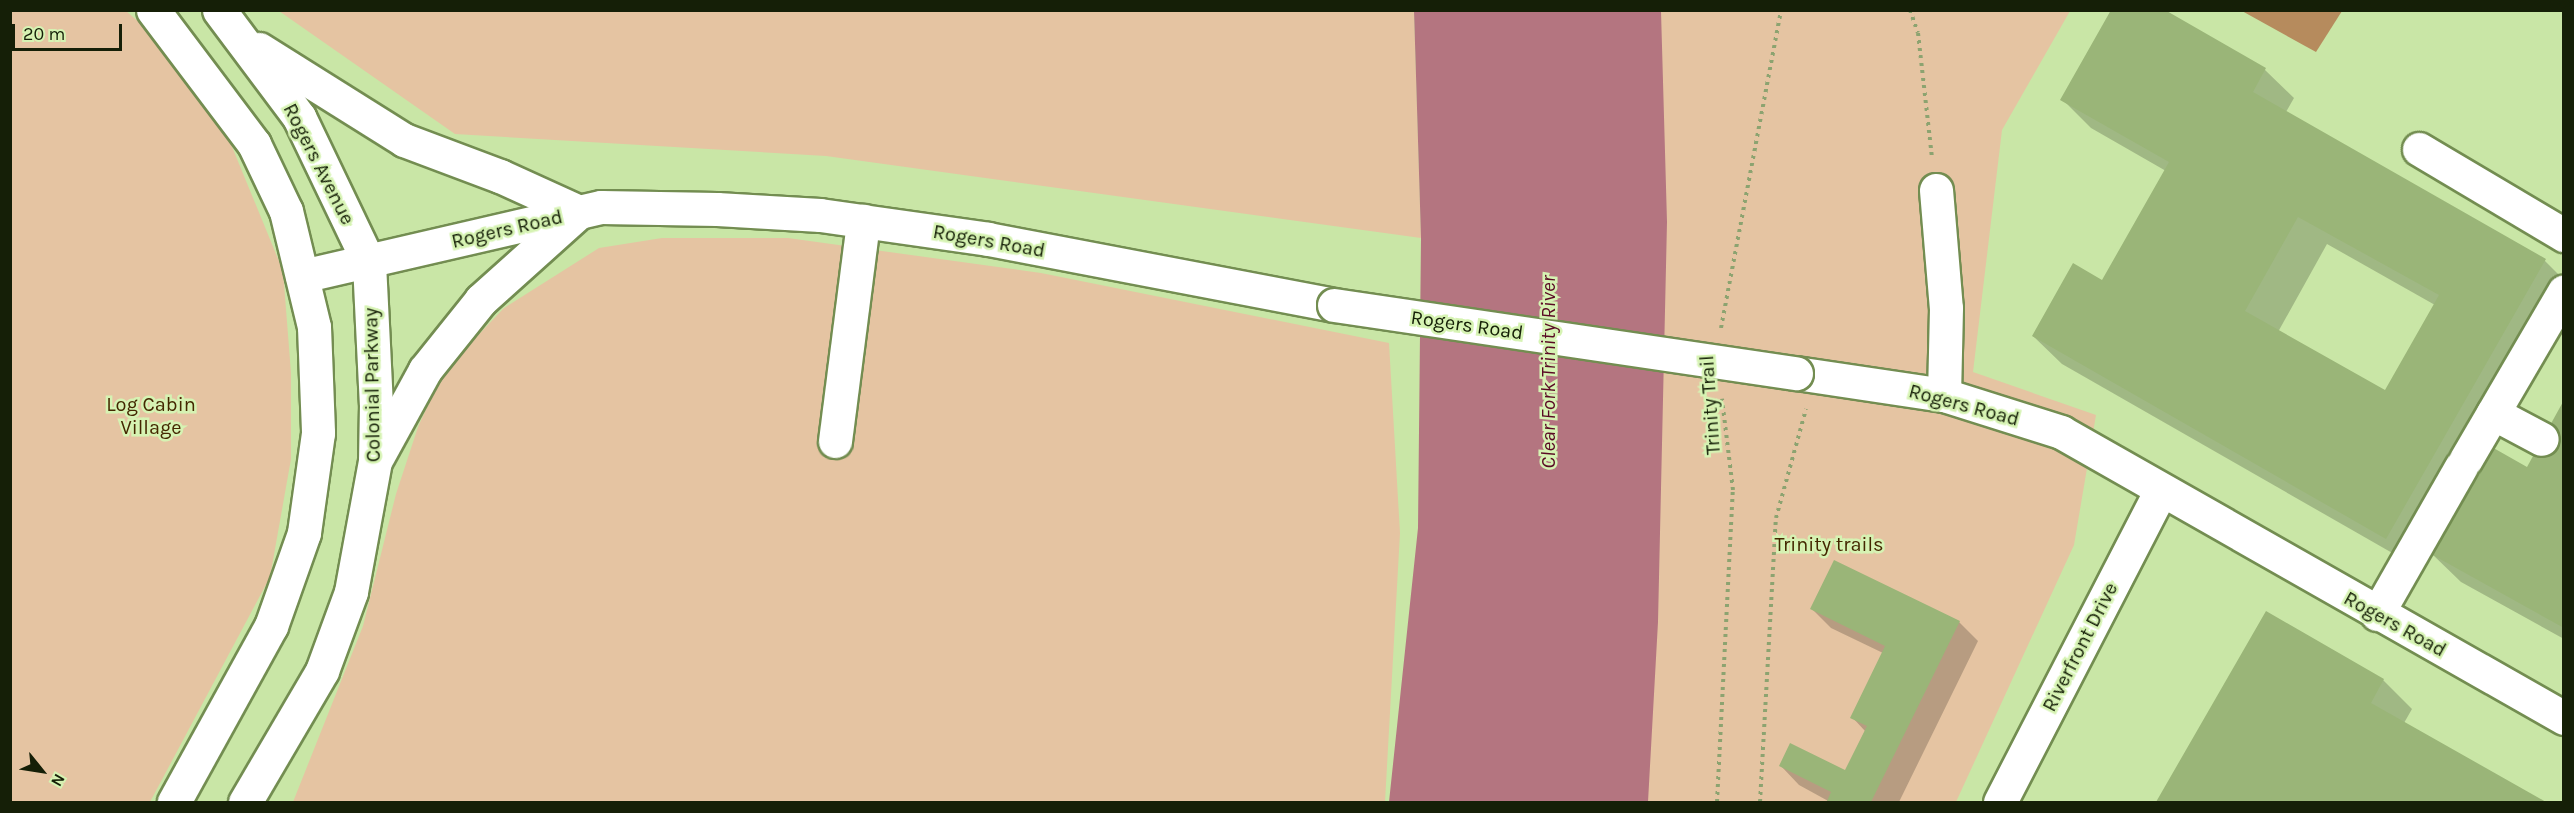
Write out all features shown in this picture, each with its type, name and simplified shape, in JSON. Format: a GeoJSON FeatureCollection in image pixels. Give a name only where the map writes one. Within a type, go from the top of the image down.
{"type":"FeatureCollection","features":[{"type":"Feature","properties":{"kind":"street"},"geometry":{"type":"LineString","coordinates":[[153,10],[254,144],[286,211],[314,327],[318,433],[304,533],[271,626],[174,802]]}},
{"type":"Feature","properties":{"kind":"street","name":"Rogers Avenue"},"geometry":{"type":"LineString","coordinates":[[219,10],[299,117],[369,263]]}},
{"type":"Feature","properties":{"kind":"street"},"geometry":{"type":"LineString","coordinates":[[240,36],[404,140],[500,176],[579,212],[482,300],[425,370],[375,461]]}},
{"type":"Feature","properties":{"kind":"street"},"geometry":{"type":"LineString","coordinates":[[2419,149],[2564,235]]}},
{"type":"Feature","properties":{"kind":"street"},"geometry":{"type":"LineString","coordinates":[[1936,190],[1946,308],[1944,395]]}},
{"type":"Feature","properties":{"kind":"street","name":"Rogers Road"},"geometry":{"type":"LineString","coordinates":[[302,276],[369,263],[601,207],[717,209],[863,221],[988,239],[1334,305],[1944,395],[2061,432],[2160,492],[2564,718]]}},
{"type":"Feature","properties":{"kind":"street"},"geometry":{"type":"LineString","coordinates":[[835,441],[863,221]]}},
{"type":"Feature","properties":{"kind":"street","name":"Colonial Parkway"},"geometry":{"type":"LineString","coordinates":[[245,802],[281,746],[333,641],[351,592],[375,461],[369,263]]}},
{"type":"Feature","properties":{"kind":"street"},"geometry":{"type":"LineString","coordinates":[[2377,614],[2564,291]]}},
{"type":"Feature","properties":{"kind":"street"},"geometry":{"type":"LineString","coordinates":[[2493,413],[2542,439]]}},
{"type":"Feature","properties":{"kind":"street","name":"Riverfront Drive"},"geometry":{"type":"LineString","coordinates":[[2000,802],[2160,492]]}},
{"type":"Feature","properties":{"kind":"path","name":"Trinity Trail"},"geometry":{"type":"LineString","coordinates":[[1721,337],[1780,10]]}},
{"type":"Feature","properties":{"kind":"path"},"geometry":{"type":"LineString","coordinates":[[1910,10],[1918,33],[1936,190]]}},
{"type":"Feature","properties":{"kind":"path"},"geometry":{"type":"LineString","coordinates":[[1760,802],[1776,518],[1802,417],[1808,374]]}},
{"type":"Feature","properties":{"kind":"path","name":"Trinity Trail"},"geometry":{"type":"LineString","coordinates":[[1717,802],[1733,490],[1722,393]]}},
{"type":"Feature","properties":{"kind":"green space","name":"Log Cabin Village"},"geometry":{"type":"Polygon","coordinates":[[[10,11],[126,11],[154,35],[219,115],[283,271],[291,373],[291,459],[270,577],[150,802],[11,802],[10,11]]]}},
{"type":"Feature","properties":{"kind":"green space"},"geometry":{"type":"Polygon","coordinates":[[[279,11],[1414,11],[1421,238],[826,156],[455,134],[279,11]]]}},
{"type":"Feature","properties":{"kind":"green space","name":"Trinity trails"},"geometry":{"type":"Polygon","coordinates":[[[1647,11],[2070,11],[2002,130],[1973,372],[2096,415],[2074,545],[1956,802],[1585,802],[1647,11]]]}},
{"type":"Feature","properties":{"kind":"green space"},"geometry":{"type":"Polygon","coordinates":[[[662,238],[788,238],[1041,273],[1389,343],[1400,533],[1385,802],[293,802],[363,626],[396,494],[418,427],[443,372],[504,308],[599,248],[662,238]]]}},
{"type":"Feature","properties":{"kind":"shaded area"},"geometry":{"type":"Polygon","coordinates":[[[2242,11],[2342,11],[2316,52],[2242,11]]]}},
{"type":"Feature","properties":{"kind":"water","name":"Clear Fork Trinity River"},"geometry":{"type":"Polygon","coordinates":[[[1414,11],[1661,11],[1667,222],[1658,622],[1648,802],[1389,802],[1418,528],[1421,238],[1414,11]]]}},
{"type":"Feature","properties":{"kind":"building"},"geometry":{"type":"Polygon","coordinates":[[[2111,10],[2165,10],[2266,68],[2253,92],[2546,259],[2386,539],[2032,336],[2073,263],[2102,280],[2169,162],[2060,100],[2111,10]],[[2298,217],[2245,311],[2385,390],[2439,295],[2298,217]]]}},
{"type":"Feature","properties":{"kind":"building"},"geometry":{"type":"Polygon","coordinates":[[[2564,400],[2564,628],[2431,554],[2490,446],[2527,467],[2564,400]]]}},
{"type":"Feature","properties":{"kind":"building"},"geometry":{"type":"Polygon","coordinates":[[[1834,560],[1960,621],[1871,802],[1827,801],[1831,792],[1779,766],[1790,743],[1845,770],[1867,726],[1850,718],[1885,646],[1810,609],[1834,560]]]}},
{"type":"Feature","properties":{"kind":"building"},"geometry":{"type":"Polygon","coordinates":[[[2266,611],[2384,679],[2371,703],[2546,802],[2156,802],[2266,611]]]}}]}
